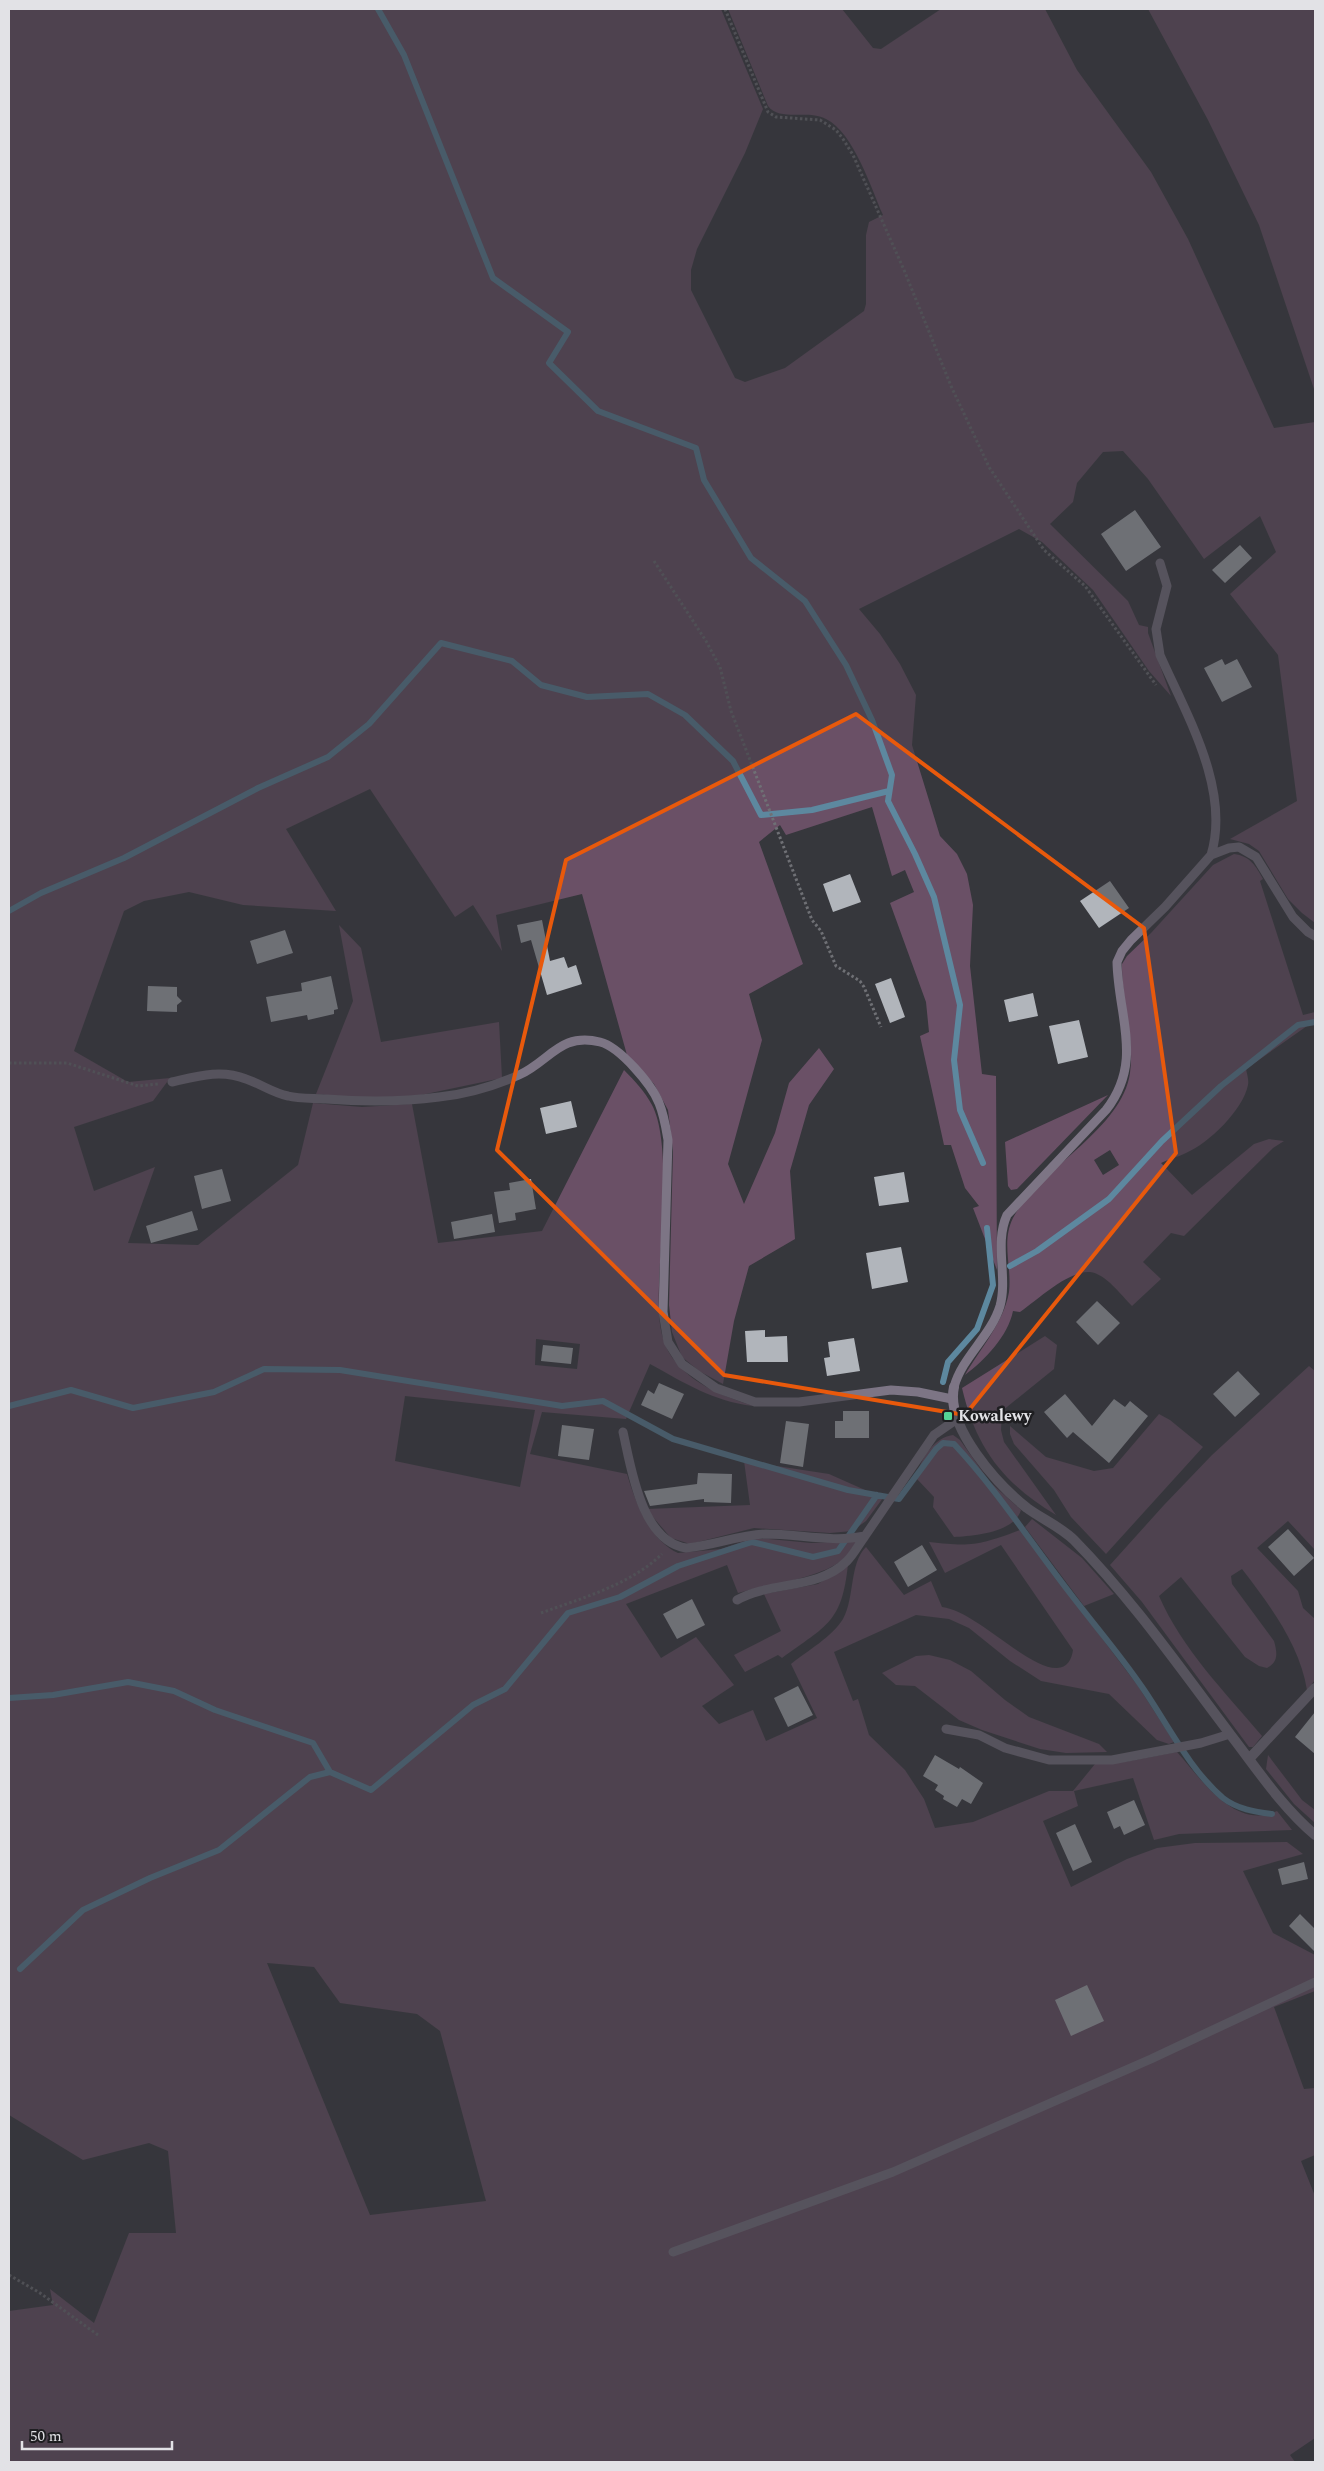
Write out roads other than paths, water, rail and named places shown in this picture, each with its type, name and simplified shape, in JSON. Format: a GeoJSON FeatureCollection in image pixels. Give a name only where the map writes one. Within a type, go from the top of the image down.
{"type":"FeatureCollection","features":[{"type":"Feature","properties":{"kind":"street"},"geometry":{"type":"LineString","coordinates":[[954,1387],[952,1399],[957,1419],[972,1446],[1001,1485],[1028,1508],[1071,1537],[1112,1579],[1281,1801],[1315,1835]]}},
{"type":"Feature","properties":{"kind":"street"},"geometry":{"type":"LineString","coordinates":[[1249,1760],[1315,1688]]}},
{"type":"Feature","properties":{"kind":"lane"},"geometry":{"type":"LineString","coordinates":[[954,1387],[962,1368],[994,1319],[1000,1306],[1003,1283],[1002,1228],[1007,1215],[1106,1110],[1115,1098],[1122,1082],[1128,1060],[1127,1038],[1117,976],[1117,962],[1122,951],[1166,907],[1211,855],[1214,846],[1216,813],[1212,782],[1156,641],[1156,629],[1167,586],[1160,563]]}},
{"type":"Feature","properties":{"kind":"lane"},"geometry":{"type":"LineString","coordinates":[[1211,855],[1229,848],[1239,848],[1256,857],[1293,917],[1308,932],[1315,936]]}},
{"type":"Feature","properties":{"kind":"lane"},"geometry":{"type":"LineString","coordinates":[[172,1082],[216,1073],[230,1074],[289,1096],[371,1102],[440,1097],[478,1090],[522,1074],[548,1054],[571,1042],[581,1040],[603,1043],[628,1062],[648,1084],[659,1101],[664,1120],[668,1140],[662,1312],[668,1342],[682,1364],[716,1388],[754,1402],[799,1402],[891,1390],[912,1391],[952,1399]]}},
{"type":"Feature","properties":{"kind":"lane"},"geometry":{"type":"LineString","coordinates":[[737,1600],[774,1588],[818,1578],[832,1572],[847,1562],[934,1435],[957,1419]]}},
{"type":"Feature","properties":{"kind":"lane"},"geometry":{"type":"LineString","coordinates":[[623,1432],[640,1501],[648,1516],[662,1534],[681,1547],[694,1548],[766,1534],[817,1538],[854,1538],[865,1536]]}},
{"type":"Feature","properties":{"kind":"lane"},"geometry":{"type":"LineString","coordinates":[[946,1729],[979,1735],[1005,1748],[1049,1760],[1112,1760],[1194,1744],[1230,1734]]}},
{"type":"Feature","properties":{"kind":"lane"},"geometry":{"type":"LineString","coordinates":[[673,2252],[892,2172],[1142,2063],[1315,1982]]}},
{"type":"Feature","properties":{"kind":"waterway"},"geometry":{"type":"LineString","coordinates":[[378,9],[404,55],[493,278],[568,332],[549,363],[598,411],[696,448],[704,480],[751,558],[805,601],[846,665],[872,720],[892,775],[888,801],[934,897],[960,1005],[954,1060],[960,1110],[983,1163]]}},
{"type":"Feature","properties":{"kind":"waterway"},"geometry":{"type":"LineString","coordinates":[[9,911],[41,893],[124,858],[258,788],[328,757],[369,724],[441,643],[512,661],[541,685],[587,697],[648,694],[685,715],[733,761],[761,815],[812,810],[889,791]]}},
{"type":"Feature","properties":{"kind":"waterway"},"geometry":{"type":"LineString","coordinates":[[1010,1266],[1037,1251],[1109,1199],[1162,1141],[1221,1086],[1298,1025],[1315,1022]]}},
{"type":"Feature","properties":{"kind":"waterway"},"geometry":{"type":"LineString","coordinates":[[943,1382],[948,1362],[977,1329],[993,1285],[987,1228]]}},
{"type":"Feature","properties":{"kind":"waterway"},"geometry":{"type":"LineString","coordinates":[[9,1406],[71,1390],[133,1408],[214,1392],[264,1369],[340,1370],[562,1406],[603,1401],[673,1439],[848,1490],[899,1499],[936,1449],[943,1443],[954,1444],[1000,1500],[1058,1578],[1126,1664],[1189,1760],[1211,1786],[1223,1798],[1234,1805],[1272,1814]]}},
{"type":"Feature","properties":{"kind":"waterway"},"geometry":{"type":"LineString","coordinates":[[20,1969],[83,1910],[150,1878],[219,1850],[310,1777],[330,1772],[371,1790],[473,1705],[505,1689],[568,1613],[620,1597],[678,1566],[752,1542],[813,1557],[838,1551],[877,1495]]}},
{"type":"Feature","properties":{"kind":"waterway"},"geometry":{"type":"LineString","coordinates":[[9,1698],[53,1695],[128,1682],[174,1691],[215,1710],[313,1743],[330,1772]]}},
{"type":"Feature","properties":{"kind":"place","name":"Kowalewy"},"geometry":{"type":"Point","coordinates":[948,1416]}}]}
